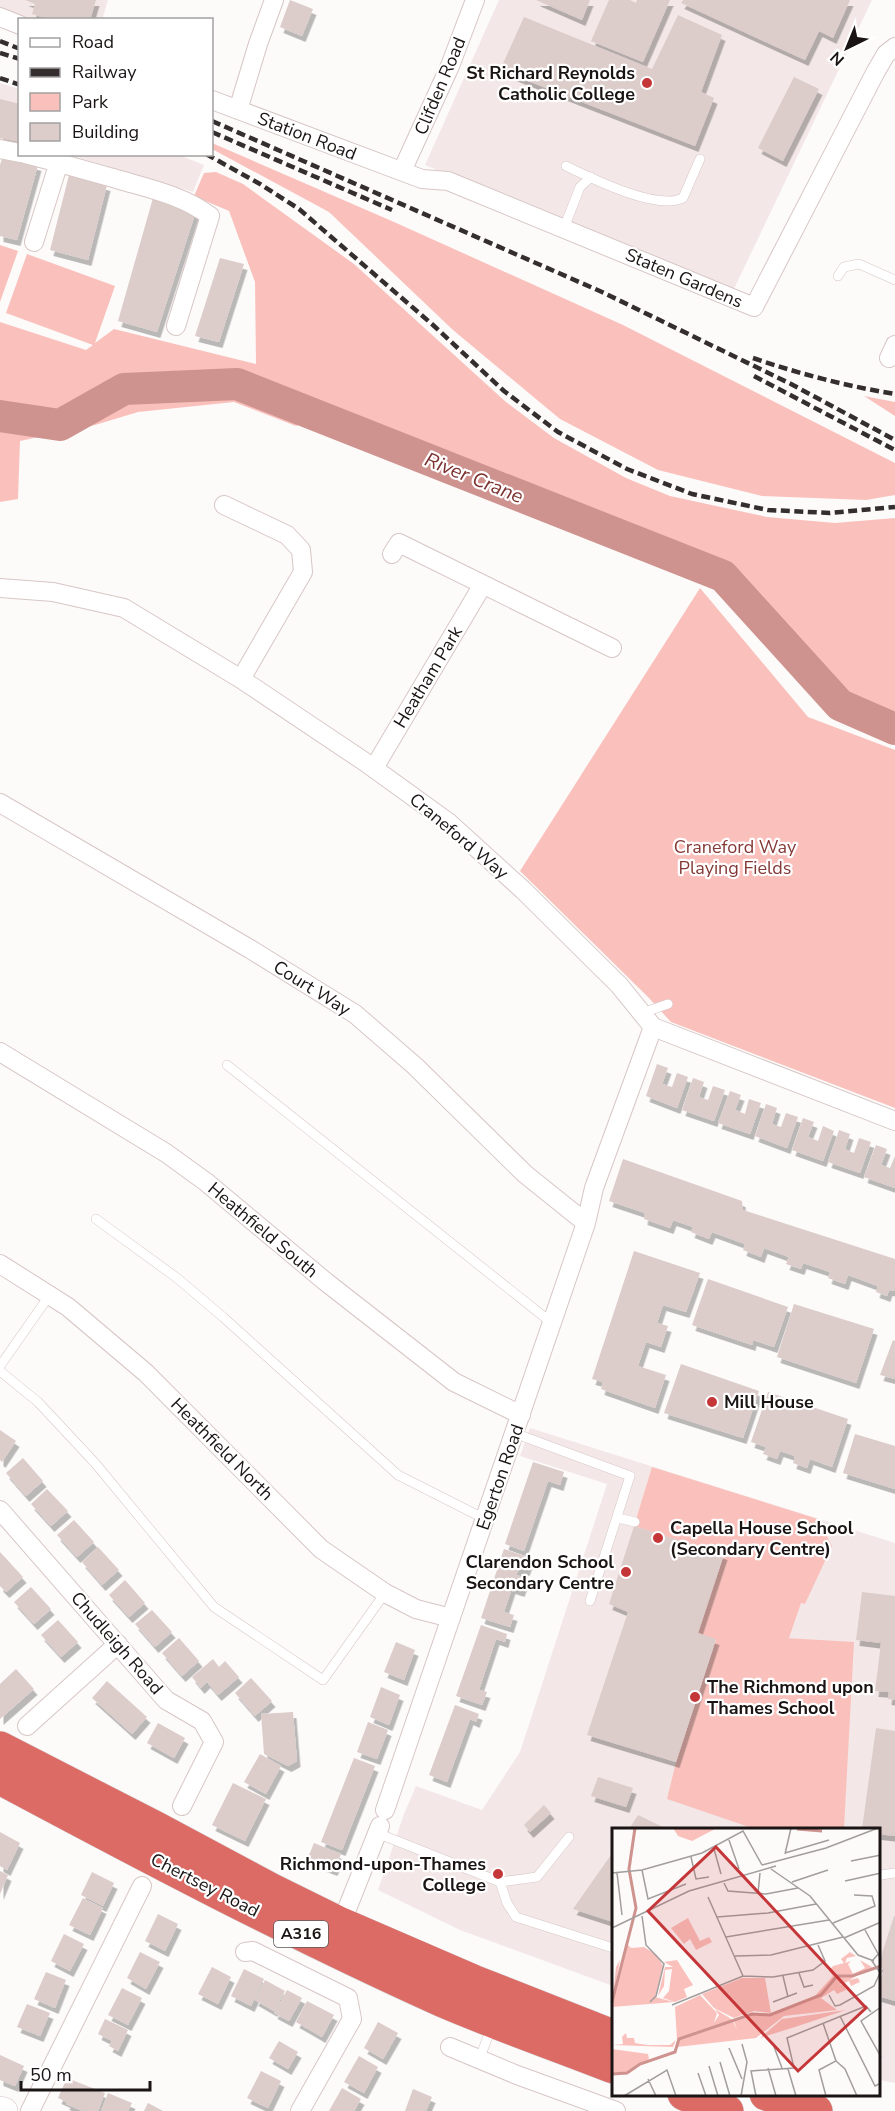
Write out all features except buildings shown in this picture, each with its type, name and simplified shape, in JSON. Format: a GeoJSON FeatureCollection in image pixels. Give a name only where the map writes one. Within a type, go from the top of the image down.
{"type":"FeatureCollection","features":[{"type":"Feature","properties":{"kind":"highway","name":"Chertsey Road"},"geometry":{"type":"LineString","coordinates":[[0,1748],[341,1924],[473,1981],[612,2036]]}},
{"type":"Feature","properties":{"kind":"highway","name":"Chertsey Road"},"geometry":{"type":"LineString","coordinates":[[0,1778],[278,1923],[446,2002],[612,2067]]}},
{"type":"Feature","properties":{"kind":"highway"},"geometry":{"type":"LineString","coordinates":[[689,2096],[727,2111]]}},
{"type":"Feature","properties":{"kind":"highway"},"geometry":{"type":"LineString","coordinates":[[772,2096],[816,2111]]}},
{"type":"Feature","properties":{"kind":"street"},"geometry":{"type":"LineString","coordinates":[[238,110],[274,0]]}},
{"type":"Feature","properties":{"kind":"street","name":"Clifden Road"},"geometry":{"type":"LineString","coordinates":[[402,171],[450,66],[475,0]]}},
{"type":"Feature","properties":{"kind":"street"},"geometry":{"type":"LineString","coordinates":[[0,17],[18,24]]}},
{"type":"Feature","properties":{"kind":"street","name":"Staten Gardens"},"geometry":{"type":"LineString","coordinates":[[402,171],[422,179],[448,181],[754,307],[875,74],[886,54],[895,47]]}},
{"type":"Feature","properties":{"kind":"street","name":"Station Road"},"geometry":{"type":"LineString","coordinates":[[213,100],[402,171]]}},
{"type":"Feature","properties":{"kind":"street"},"geometry":{"type":"LineString","coordinates":[[0,149],[18,153]]}},
{"type":"Feature","properties":{"kind":"street"},"geometry":{"type":"LineString","coordinates":[[34,156],[166,194],[196,206],[210,216],[177,326]]}},
{"type":"Feature","properties":{"kind":"street"},"geometry":{"type":"LineString","coordinates":[[34,242],[59,162]]}},
{"type":"Feature","properties":{"kind":"street"},"geometry":{"type":"LineString","coordinates":[[224,505],[287,535],[301,550],[303,572],[241,679]]}},
{"type":"Feature","properties":{"kind":"street"},"geometry":{"type":"LineString","coordinates":[[392,554],[399,543],[482,586],[612,648]]}},
{"type":"Feature","properties":{"kind":"street","name":"Heatham Park"},"geometry":{"type":"LineString","coordinates":[[374,768],[482,586]]}},
{"type":"Feature","properties":{"kind":"street","name":"Craneford Way"},"geometry":{"type":"LineString","coordinates":[[0,588],[53,592],[124,608],[241,679],[374,768],[448,822],[523,890],[619,985],[647,1020],[895,1121]]}},
{"type":"Feature","properties":{"kind":"street","name":"Court Way"},"geometry":{"type":"LineString","coordinates":[[0,803],[355,1014],[422,1073],[525,1174],[586,1223]]}},
{"type":"Feature","properties":{"kind":"street","name":"Egerton Road"},"geometry":{"type":"LineString","coordinates":[[341,1924],[381,1823],[586,1223],[594,1188],[647,1020]]}},
{"type":"Feature","properties":{"kind":"street","name":"Heathfield South"},"geometry":{"type":"LineString","coordinates":[[0,1052],[166,1153],[206,1182],[326,1282],[454,1382],[521,1415]]}},
{"type":"Feature","properties":{"kind":"street","name":"Heathfield North"},"geometry":{"type":"LineString","coordinates":[[0,1264],[68,1307],[146,1373],[321,1549],[385,1593],[416,1609],[451,1618]]}},
{"type":"Feature","properties":{"kind":"street","name":"Chudleigh Road"},"geometry":{"type":"LineString","coordinates":[[1,1513],[166,1700],[202,1720],[214,1742],[182,1806]]}},
{"type":"Feature","properties":{"kind":"street"},"geometry":{"type":"LineString","coordinates":[[27,1726],[118,1644]]}},
{"type":"Feature","properties":{"kind":"street"},"geometry":{"type":"LineString","coordinates":[[30,2111],[142,1886]]}},
{"type":"Feature","properties":{"kind":"street"},"geometry":{"type":"LineString","coordinates":[[244,1952],[253,1951],[348,1998],[352,2019],[300,2111]]}},
{"type":"Feature","properties":{"kind":"street"},"geometry":{"type":"LineString","coordinates":[[450,2047],[616,2111]]}},
{"type":"Feature","properties":{"kind":"lane"},"geometry":{"type":"LineString","coordinates":[[566,166],[652,201],[680,200],[683,198],[700,159]]}},
{"type":"Feature","properties":{"kind":"lane"},"geometry":{"type":"LineString","coordinates":[[564,228],[580,187],[591,177]]}},
{"type":"Feature","properties":{"kind":"lane"},"geometry":{"type":"LineString","coordinates":[[838,276],[844,267],[859,264],[895,280]]}},
{"type":"Feature","properties":{"kind":"lane"},"geometry":{"type":"LineString","coordinates":[[647,1020],[668,1004]]}},
{"type":"Feature","properties":{"kind":"lane"},"geometry":{"type":"LineString","coordinates":[[227,1065],[552,1323]]}},
{"type":"Feature","properties":{"kind":"lane"},"geometry":{"type":"LineString","coordinates":[[96,1219],[177,1278],[398,1475],[485,1519]]}},
{"type":"Feature","properties":{"kind":"lane"},"geometry":{"type":"LineString","coordinates":[[0,1366],[49,1296]]}},
{"type":"Feature","properties":{"kind":"lane"},"geometry":{"type":"LineString","coordinates":[[0,1371],[38,1402],[95,1463],[214,1606],[323,1680],[385,1593]]}},
{"type":"Feature","properties":{"kind":"lane"},"geometry":{"type":"LineString","coordinates":[[514,1433],[630,1476],[590,1601]]}},
{"type":"Feature","properties":{"kind":"lane"},"geometry":{"type":"LineString","coordinates":[[618,1518],[634,1522]]}},
{"type":"Feature","properties":{"kind":"lane"},"geometry":{"type":"LineString","coordinates":[[381,1823],[500,1882],[537,1877],[569,1837]]}},
{"type":"Feature","properties":{"kind":"lane"},"geometry":{"type":"LineString","coordinates":[[880,1876],[895,1873]]}},
{"type":"Feature","properties":{"kind":"lane"},"geometry":{"type":"LineString","coordinates":[[500,1882],[507,1903],[516,1917],[612,1948]]}},
{"type":"Feature","properties":{"kind":"lane"},"geometry":{"type":"LineString","coordinates":[[479,2060],[494,2021]]}},
{"type":"Feature","properties":{"kind":"shaded area"},"geometry":{"type":"Polygon","coordinates":[[[0,0],[108,0],[103,18],[26,18],[0,9],[0,0]]]}},
{"type":"Feature","properties":{"kind":"shaded area","name":"St Richard Reynolds Catholic College"},"geometry":{"type":"Polygon","coordinates":[[[499,0],[872,0],[732,293],[425,165],[499,0]]]}},
{"type":"Feature","properties":{"kind":"shaded area"},"geometry":{"type":"Polygon","coordinates":[[[0,83],[18,89],[18,144],[0,140],[0,83]]]}},
{"type":"Feature","properties":{"kind":"shaded area"},"geometry":{"type":"Polygon","coordinates":[[[74,156],[182,156],[204,165],[193,192],[74,156]]]}},
{"type":"Feature","properties":{"kind":"shaded area","name":"The Richmond upon Thames School"},"geometry":{"type":"Polygon","coordinates":[[[530,1428],[895,1543],[895,2083],[880,2080],[880,1828],[612,1828],[612,1986],[460,1930],[378,1890],[416,1786],[482,1810],[520,1752],[607,1484],[520,1456],[530,1428]]]}},
{"type":"Feature","properties":{"kind":"green space"},"geometry":{"type":"Polygon","coordinates":[[[213,143],[623,325],[895,463],[895,495],[866,500],[762,496],[658,470],[560,419],[453,330],[329,212],[213,150],[213,143]]]}},
{"type":"Feature","properties":{"kind":"green space"},"geometry":{"type":"Polygon","coordinates":[[[216,172],[243,184],[354,264],[506,402],[554,438],[626,478],[670,496],[767,517],[835,523],[895,518],[895,717],[854,699],[725,569],[326,415],[296,426],[234,402],[138,412],[95,425],[20,441],[18,499],[0,502],[0,322],[86,350],[93,345],[6,313],[27,254],[115,286],[95,343],[114,329],[256,364],[255,282],[229,211],[194,196],[204,173],[216,172]]]}},
{"type":"Feature","properties":{"kind":"green space"},"geometry":{"type":"Polygon","coordinates":[[[0,245],[18,251],[0,302],[0,245]]]}},
{"type":"Feature","properties":{"kind":"green space"},"geometry":{"type":"Polygon","coordinates":[[[864,396],[895,402],[895,416],[864,396]]]}},
{"type":"Feature","properties":{"kind":"green space","name":"Craneford Way Playing Fields"},"geometry":{"type":"Polygon","coordinates":[[[700,588],[808,717],[895,750],[895,1108],[671,1022],[520,871],[700,588]]]}},
{"type":"Feature","properties":{"kind":"green space"},"geometry":{"type":"Polygon","coordinates":[[[652,1467],[818,1519],[832,1546],[805,1604],[801,1603],[789,1638],[786,1638],[854,1642],[844,1828],[749,1827],[667,1799],[676,1762],[716,1640],[698,1633],[724,1555],[634,1526],[652,1467]]]}},
{"type":"Feature","properties":{"kind":"waterway","name":"River Crane"},"geometry":{"type":"LineString","coordinates":[[0,416],[60,425],[124,389],[237,384],[723,576],[840,705],[895,729]]}},
{"type":"Feature","properties":{"kind":"railway"},"geometry":{"type":"LineString","coordinates":[[0,41],[18,48]]}},
{"type":"Feature","properties":{"kind":"railway"},"geometry":{"type":"LineString","coordinates":[[0,53],[18,58]]}},
{"type":"Feature","properties":{"kind":"railway"},"geometry":{"type":"LineString","coordinates":[[0,78],[18,84]]}},
{"type":"Feature","properties":{"kind":"railway"},"geometry":{"type":"LineString","coordinates":[[213,121],[602,292],[791,384],[895,440]]}},
{"type":"Feature","properties":{"kind":"railway"},"geometry":{"type":"LineString","coordinates":[[213,132],[392,210]]}},
{"type":"Feature","properties":{"kind":"railway"},"geometry":{"type":"LineString","coordinates":[[210,156],[299,209],[433,325],[504,391],[558,432],[627,469],[692,494],[768,510],[830,513],[895,507]]}},
{"type":"Feature","properties":{"kind":"railway"},"geometry":{"type":"LineString","coordinates":[[753,358],[823,379],[895,394]]}},
{"type":"Feature","properties":{"kind":"railway"},"geometry":{"type":"LineString","coordinates":[[754,376],[895,450]]}},
{"type":"Feature","properties":{"kind":"place","name":"St Richard Reynolds Catholic College"},"geometry":{"type":"Point","coordinates":[647,83]}},
{"type":"Feature","properties":{"kind":"place","name":"Mill House"},"geometry":{"type":"Point","coordinates":[712,1402]}},
{"type":"Feature","properties":{"kind":"place","name":"Capella House School (Secondary Centre)"},"geometry":{"type":"Point","coordinates":[658,1538]}},
{"type":"Feature","properties":{"kind":"place","name":"Clarendon School Secondary Centre"},"geometry":{"type":"Point","coordinates":[626,1572]}},
{"type":"Feature","properties":{"kind":"place","name":"The Richmond upon Thames School"},"geometry":{"type":"Point","coordinates":[695,1697]}},
{"type":"Feature","properties":{"kind":"place","name":"Richmond-upon-Thames College"},"geometry":{"type":"Point","coordinates":[498,1874]}}]}
